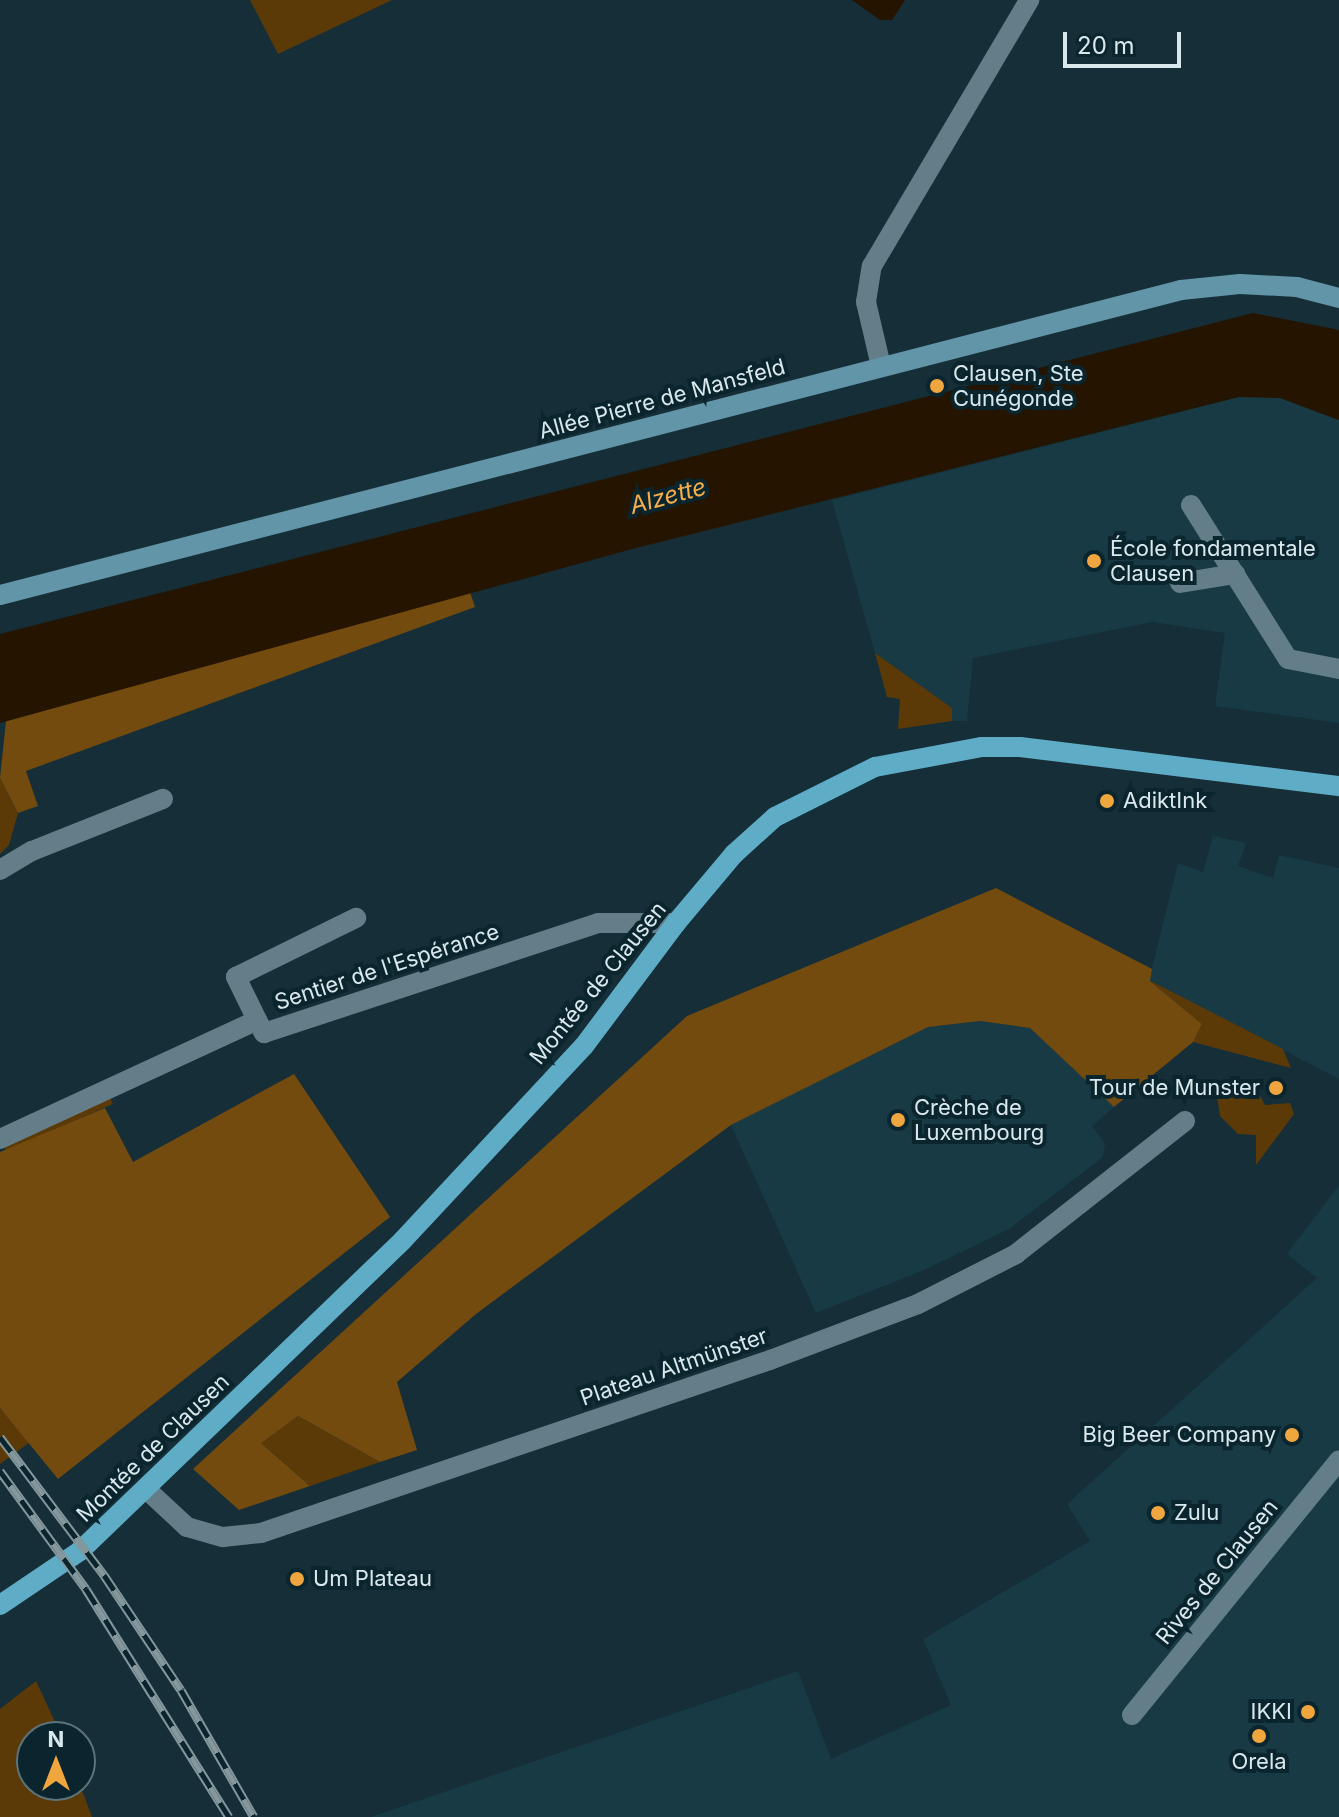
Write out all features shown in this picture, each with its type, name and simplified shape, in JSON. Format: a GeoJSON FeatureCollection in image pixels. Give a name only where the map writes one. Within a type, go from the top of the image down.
{"type":"FeatureCollection","features":[{"type":"Feature","properties":{"kind":"main road","name":"Allée Pierre de Mansfeld"},"geometry":{"type":"LineString","coordinates":[[0,595],[1181,290],[1240,284],[1297,287],[1339,298]]}},
{"type":"Feature","properties":{"kind":"main road","name":"Montée de Clausen"},"geometry":{"type":"LineString","coordinates":[[3,1598],[80,1551],[414,1229],[584,1046],[676,923],[734,854],[775,817],[840,781],[929,753],[1020,747],[1339,786]]}},
{"type":"Feature","properties":{"kind":"street"},"geometry":{"type":"LineString","coordinates":[[881,366],[866,302],[872,266],[1029,0]]}},
{"type":"Feature","properties":{"kind":"street"},"geometry":{"type":"LineString","coordinates":[[1191,505],[1288,659],[1339,669]]}},
{"type":"Feature","properties":{"kind":"street"},"geometry":{"type":"LineString","coordinates":[[1180,583],[1235,574]]}},
{"type":"Feature","properties":{"kind":"street"},"geometry":{"type":"LineString","coordinates":[[0,870],[32,851],[163,799]]}},
{"type":"Feature","properties":{"kind":"street"},"geometry":{"type":"LineString","coordinates":[[257,1020],[236,977],[356,918]]}},
{"type":"Feature","properties":{"kind":"street","name":"Sentier de l'Espérance"},"geometry":{"type":"LineString","coordinates":[[0,1139],[257,1020],[264,1033],[598,923],[676,923]]}},
{"type":"Feature","properties":{"kind":"street","name":"Plateau Altmünster"},"geometry":{"type":"LineString","coordinates":[[146,1489],[187,1527],[223,1537],[261,1533],[770,1360],[918,1304],[1016,1254],[1185,1121]]}},
{"type":"Feature","properties":{"kind":"street","name":"Rives de Clausen"},"geometry":{"type":"LineString","coordinates":[[1132,1715],[1339,1460]]}},
{"type":"Feature","properties":{"kind":"shaded area"},"geometry":{"type":"Polygon","coordinates":[[[250,0],[392,0],[278,54],[250,0]]]}},
{"type":"Feature","properties":{"kind":"shaded area","name":"École fondamentale Clausen"},"geometry":{"type":"Polygon","coordinates":[[[1239,397],[1280,398],[1339,420],[1339,723],[1215,706],[1225,633],[1152,622],[973,658],[967,721],[952,721],[952,708],[875,653],[832,500],[1239,397]]]}},
{"type":"Feature","properties":{"kind":"shaded area"},"geometry":{"type":"Polygon","coordinates":[[[470,592],[475,607],[26,771],[38,806],[18,813],[0,778],[6,721],[470,592]]]}},
{"type":"Feature","properties":{"kind":"shaded area"},"geometry":{"type":"Polygon","coordinates":[[[875,653],[952,708],[952,721],[898,729],[900,699],[887,697],[875,653]]]}},
{"type":"Feature","properties":{"kind":"shaded area"},"geometry":{"type":"Polygon","coordinates":[[[0,778],[18,813],[9,845],[0,854],[0,778]]]}},
{"type":"Feature","properties":{"kind":"shaded area"},"geometry":{"type":"Polygon","coordinates":[[[1213,836],[1246,843],[1238,866],[1273,878],[1279,855],[1339,868],[1339,1079],[1149,980],[1178,863],[1203,872],[1213,836]]]}},
{"type":"Feature","properties":{"kind":"shaded area"},"geometry":{"type":"Polygon","coordinates":[[[996,888],[1152,969],[1150,981],[1202,1024],[1193,1042],[1114,1107],[1030,1028],[980,1021],[928,1027],[731,1125],[476,1314],[397,1382],[417,1450],[380,1462],[298,1416],[261,1443],[310,1486],[239,1510],[193,1469],[687,1016],[996,888]]]}},
{"type":"Feature","properties":{"kind":"shaded area"},"geometry":{"type":"Polygon","coordinates":[[[1149,980],[1283,1049],[1291,1068],[1193,1042],[1202,1024],[1149,980]]]}},
{"type":"Feature","properties":{"kind":"shaded area"},"geometry":{"type":"Polygon","coordinates":[[[980,1021],[1030,1028],[1114,1107],[1092,1126],[1105,1144],[1103,1157],[1009,1229],[922,1271],[816,1313],[731,1125],[928,1027],[980,1021]]]}},
{"type":"Feature","properties":{"kind":"shaded area"},"geometry":{"type":"Polygon","coordinates":[[[294,1074],[390,1217],[58,1479],[0,1408],[0,1152],[105,1108],[133,1162],[294,1074]]]}},
{"type":"Feature","properties":{"kind":"shaded area"},"geometry":{"type":"Polygon","coordinates":[[[1253,1084],[1265,1105],[1290,1103],[1294,1114],[1256,1165],[1256,1135],[1238,1134],[1220,1116],[1217,1096],[1253,1084]]]}},
{"type":"Feature","properties":{"kind":"shaded area"},"geometry":{"type":"Polygon","coordinates":[[[108,1093],[113,1104],[6,1152],[1,1141],[108,1093]]]}},
{"type":"Feature","properties":{"kind":"shaded area"},"geometry":{"type":"Polygon","coordinates":[[[1339,1185],[1339,1817],[371,1817],[798,1671],[831,1759],[951,1705],[923,1639],[1090,1541],[1067,1504],[1317,1278],[1287,1254],[1339,1185]]]}},
{"type":"Feature","properties":{"kind":"shaded area"},"geometry":{"type":"Polygon","coordinates":[[[0,1408],[30,1442],[0,1464],[0,1408]]]}},
{"type":"Feature","properties":{"kind":"shaded area"},"geometry":{"type":"Polygon","coordinates":[[[298,1416],[380,1462],[310,1486],[260,1442],[298,1416]]]}},
{"type":"Feature","properties":{"kind":"shaded area"},"geometry":{"type":"Polygon","coordinates":[[[36,1681],[55,1721],[16,1721],[16,1801],[86,1801],[92,1817],[0,1817],[0,1709],[36,1681]]]}},
{"type":"Feature","properties":{"kind":"water"},"geometry":{"type":"Polygon","coordinates":[[[852,0],[905,0],[892,20],[880,20],[852,0]]]}},
{"type":"Feature","properties":{"kind":"water","name":"Alzette"},"geometry":{"type":"Polygon","coordinates":[[[1253,313],[1339,330],[1339,420],[1280,398],[1239,397],[632,549],[0,723],[0,634],[1253,313]]]}},
{"type":"Feature","properties":{"kind":"railway"},"geometry":{"type":"LineString","coordinates":[[0,1437],[104,1575],[181,1690],[254,1817]]}},
{"type":"Feature","properties":{"kind":"railway"},"geometry":{"type":"LineString","coordinates":[[0,1471],[86,1589],[229,1817]]}},
{"type":"Feature","properties":{"kind":"place","name":"Clausen, Ste Cunégonde"},"geometry":{"type":"Point","coordinates":[937,386]}},
{"type":"Feature","properties":{"kind":"place","name":"École fondamentale Clausen"},"geometry":{"type":"Point","coordinates":[1094,561]}},
{"type":"Feature","properties":{"kind":"place","name":"AdiktInk"},"geometry":{"type":"Point","coordinates":[1107,801]}},
{"type":"Feature","properties":{"kind":"place","name":"Tour de Munster"},"geometry":{"type":"Point","coordinates":[1276,1088]}},
{"type":"Feature","properties":{"kind":"place","name":"Crèche de Luxembourg"},"geometry":{"type":"Point","coordinates":[898,1120]}},
{"type":"Feature","properties":{"kind":"place","name":"Big Beer Company"},"geometry":{"type":"Point","coordinates":[1292,1435]}},
{"type":"Feature","properties":{"kind":"place","name":"Zulu"},"geometry":{"type":"Point","coordinates":[1158,1513]}},
{"type":"Feature","properties":{"kind":"place","name":"Um Plateau"},"geometry":{"type":"Point","coordinates":[297,1579]}},
{"type":"Feature","properties":{"kind":"place","name":"IKKI"},"geometry":{"type":"Point","coordinates":[1308,1712]}},
{"type":"Feature","properties":{"kind":"place","name":"Orela"},"geometry":{"type":"Point","coordinates":[1259,1736]}}]}
